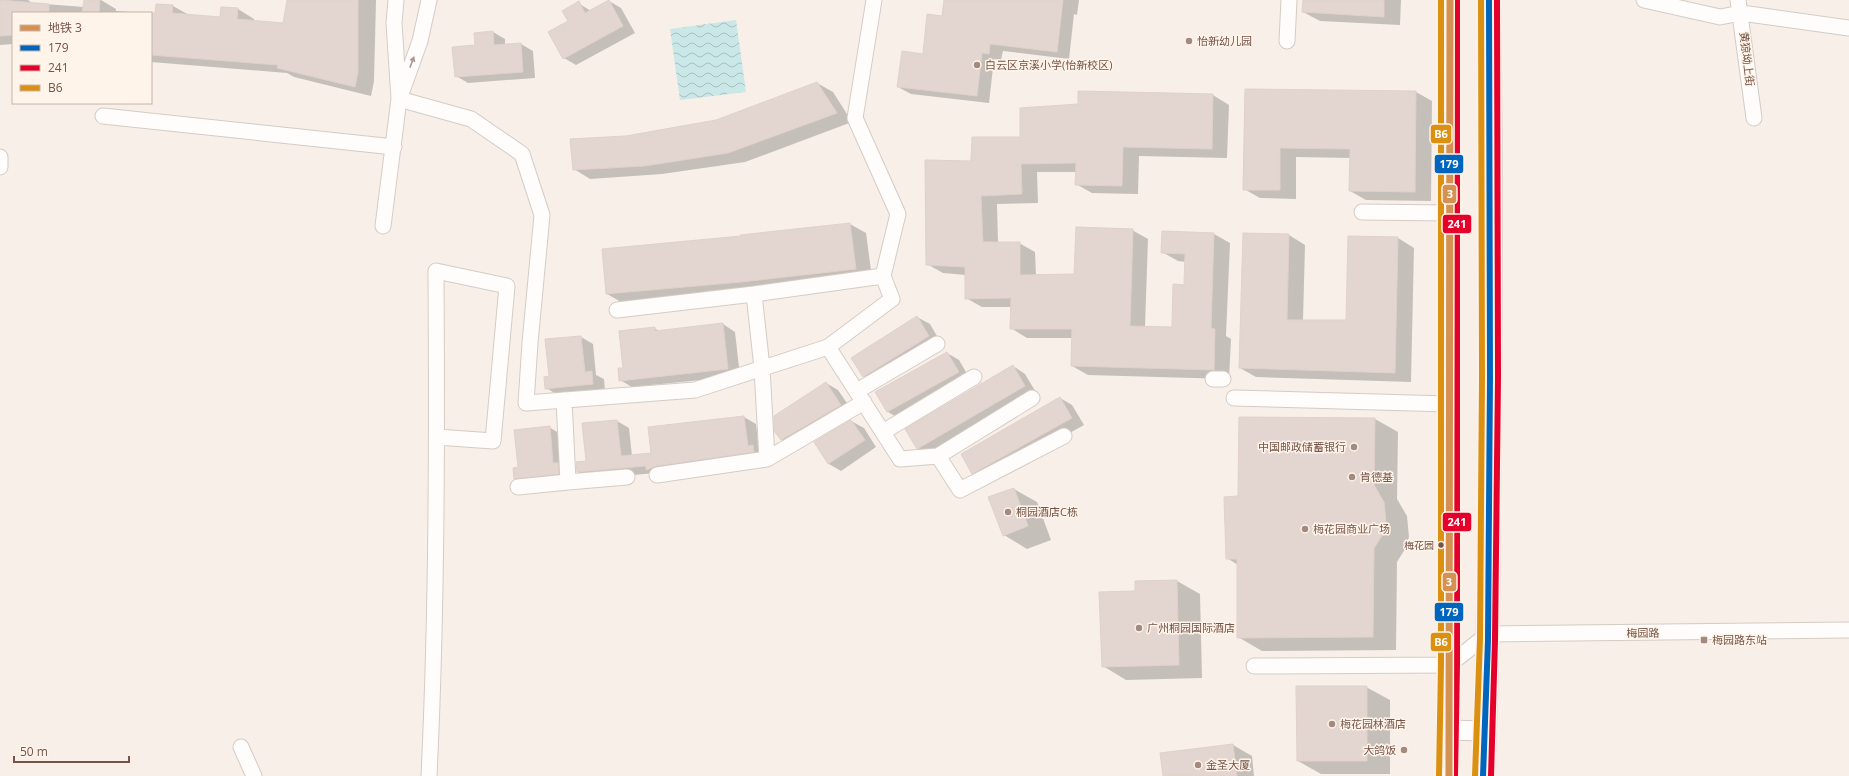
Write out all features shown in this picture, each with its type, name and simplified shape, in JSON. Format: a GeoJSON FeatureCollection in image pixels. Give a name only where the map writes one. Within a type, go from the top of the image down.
{"type":"FeatureCollection","features":[{"type":"Feature","properties":{"kind":"highway"},"geometry":{"type":"LineString","coordinates":[[1447,776],[1449,665],[1449,0]]}},
{"type":"Feature","properties":{"kind":"highway"},"geometry":{"type":"LineString","coordinates":[[1483,776],[1488,634],[1491,280],[1489,0]]}},
{"type":"Feature","properties":{"kind":"street"},"geometry":{"type":"LineString","coordinates":[[383,226],[399,99],[394,23],[396,0]]}},
{"type":"Feature","properties":{"kind":"street"},"geometry":{"type":"LineString","coordinates":[[399,99],[420,40],[429,0]]}},
{"type":"Feature","properties":{"kind":"street"},"geometry":{"type":"LineString","coordinates":[[399,99],[471,119],[522,154],[542,215],[526,403],[695,390],[828,347],[892,299],[883,276],[898,214],[855,118],[874,0]]}},
{"type":"Feature","properties":{"kind":"street"},"geometry":{"type":"LineString","coordinates":[[1287,41],[1289,0]]}},
{"type":"Feature","properties":{"kind":"street"},"geometry":{"type":"LineString","coordinates":[[1644,0],[1720,17],[1740,7],[1849,28]]}},
{"type":"Feature","properties":{"kind":"street","name":"黄猄坳上街"},"geometry":{"type":"LineString","coordinates":[[1740,7],[1754,118]]}},
{"type":"Feature","properties":{"kind":"street"},"geometry":{"type":"LineString","coordinates":[[103,116],[394,147]]}},
{"type":"Feature","properties":{"kind":"street"},"geometry":{"type":"LineString","coordinates":[[0,157],[0,167]]}},
{"type":"Feature","properties":{"kind":"street"},"geometry":{"type":"LineString","coordinates":[[1362,212],[1448,213]]}},
{"type":"Feature","properties":{"kind":"street"},"geometry":{"type":"LineString","coordinates":[[429,776],[434,684],[437,437],[436,271],[506,286],[493,441],[437,437]]}},
{"type":"Feature","properties":{"kind":"street"},"geometry":{"type":"LineString","coordinates":[[617,310],[754,294],[883,276]]}},
{"type":"Feature","properties":{"kind":"street"},"geometry":{"type":"LineString","coordinates":[[754,294],[762,368],[767,459]]}},
{"type":"Feature","properties":{"kind":"street"},"geometry":{"type":"LineString","coordinates":[[657,475],[767,459],[937,344]]}},
{"type":"Feature","properties":{"kind":"street"},"geometry":{"type":"LineString","coordinates":[[828,347],[900,459],[938,456],[1032,398]]}},
{"type":"Feature","properties":{"kind":"street"},"geometry":{"type":"LineString","coordinates":[[882,432],[974,377]]}},
{"type":"Feature","properties":{"kind":"street"},"geometry":{"type":"LineString","coordinates":[[1234,398],[1448,404]]}},
{"type":"Feature","properties":{"kind":"street"},"geometry":{"type":"LineString","coordinates":[[564,400],[568,482]]}},
{"type":"Feature","properties":{"kind":"street"},"geometry":{"type":"LineString","coordinates":[[938,456],[960,490],[1064,436]]}},
{"type":"Feature","properties":{"kind":"street"},"geometry":{"type":"LineString","coordinates":[[518,487],[627,477]]}},
{"type":"Feature","properties":{"kind":"street","name":"梅园路"},"geometry":{"type":"LineString","coordinates":[[1488,634],[1849,630]]}},
{"type":"Feature","properties":{"kind":"street"},"geometry":{"type":"LineString","coordinates":[[1254,666],[1449,665],[1488,634]]}},
{"type":"Feature","properties":{"kind":"street"},"geometry":{"type":"LineString","coordinates":[[1448,730],[1485,730]]}},
{"type":"Feature","properties":{"kind":"street"},"geometry":{"type":"LineString","coordinates":[[241,747],[254,776]]}},
{"type":"Feature","properties":{"kind":"water"},"geometry":{"type":"Polygon","coordinates":[[[736,20],[746,92],[680,100],[670,29],[736,20]]]}},
{"type":"Feature","properties":{"kind":"building"},"geometry":{"type":"Polygon","coordinates":[[[0,0],[49,4],[49,12],[12,12],[12,35],[0,36],[0,0]]]}},
{"type":"Feature","properties":{"kind":"building"},"geometry":{"type":"Polygon","coordinates":[[[84,0],[100,0],[99,12],[82,12],[84,0]]]}},
{"type":"Feature","properties":{"kind":"building"},"geometry":{"type":"Polygon","coordinates":[[[287,0],[358,0],[358,72],[355,87],[277,68],[278,65],[152,55],[152,13],[155,13],[156,4],[173,5],[172,13],[220,17],[221,7],[238,8],[237,19],[283,23],[287,0]]]}},
{"type":"Feature","properties":{"kind":"building"},"geometry":{"type":"Polygon","coordinates":[[[609,0],[623,26],[563,59],[548,32],[568,21],[562,11],[579,1],[585,13],[609,0]]]}},
{"type":"Feature","properties":{"kind":"building"},"geometry":{"type":"Polygon","coordinates":[[[944,0],[1063,0],[1057,52],[990,44],[989,54],[982,53],[977,96],[897,87],[902,51],[923,54],[927,14],[942,16],[944,0]]]}},
{"type":"Feature","properties":{"kind":"building"},"geometry":{"type":"Polygon","coordinates":[[[1303,0],[1384,0],[1384,17],[1302,12],[1303,0]]]}},
{"type":"Feature","properties":{"kind":"building"},"geometry":{"type":"Polygon","coordinates":[[[493,31],[494,45],[521,43],[523,72],[455,77],[452,47],[475,45],[474,33],[493,31]]]}},
{"type":"Feature","properties":{"kind":"building"},"geometry":{"type":"Polygon","coordinates":[[[817,82],[837,113],[728,153],[645,166],[573,170],[570,139],[626,136],[716,120],[817,82]]]}},
{"type":"Feature","properties":{"kind":"building"},"geometry":{"type":"Polygon","coordinates":[[[1245,89],[1416,91],[1415,192],[1349,191],[1350,149],[1280,148],[1280,190],[1243,190],[1245,89]]]}},
{"type":"Feature","properties":{"kind":"building"},"geometry":{"type":"Polygon","coordinates":[[[1078,91],[1213,94],[1212,149],[1123,147],[1122,186],[1075,185],[1076,163],[1021,164],[1022,194],[981,196],[983,242],[1020,242],[1020,275],[1074,274],[1076,227],[1133,229],[1130,326],[1172,327],[1173,284],[1184,285],[1185,254],[1161,253],[1162,231],[1214,233],[1211,328],[1215,329],[1214,370],[1071,366],[1072,329],[1010,329],[1011,298],[965,299],[965,267],[926,265],[925,160],[971,161],[972,137],[1020,137],[1020,108],[1078,104],[1078,91]]]}},
{"type":"Feature","properties":{"kind":"building"},"geometry":{"type":"Polygon","coordinates":[[[850,223],[856,269],[741,282],[606,294],[602,249],[741,236],[740,235],[850,223]]]}},
{"type":"Feature","properties":{"kind":"building"},"geometry":{"type":"Polygon","coordinates":[[[1243,233],[1289,234],[1287,320],[1346,320],[1348,236],[1398,237],[1395,373],[1239,368],[1243,233]]]}},
{"type":"Feature","properties":{"kind":"building"},"geometry":{"type":"Polygon","coordinates":[[[917,316],[929,336],[863,377],[851,358],[917,316]]]}},
{"type":"Feature","properties":{"kind":"building"},"geometry":{"type":"Polygon","coordinates":[[[723,323],[728,369],[619,381],[618,368],[623,368],[619,331],[655,327],[655,331],[723,323]]]}},
{"type":"Feature","properties":{"kind":"building"},"geometry":{"type":"Polygon","coordinates":[[[581,336],[585,372],[592,371],[593,384],[545,389],[544,377],[549,376],[545,339],[581,336]]]}},
{"type":"Feature","properties":{"kind":"building"},"geometry":{"type":"Polygon","coordinates":[[[947,352],[959,372],[887,412],[875,392],[947,352]]]}},
{"type":"Feature","properties":{"kind":"building"},"geometry":{"type":"Polygon","coordinates":[[[1013,365],[1025,386],[917,449],[905,429],[1013,365]]]}},
{"type":"Feature","properties":{"kind":"building"},"geometry":{"type":"Polygon","coordinates":[[[826,382],[841,405],[781,440],[774,431],[774,416],[826,382]]]}},
{"type":"Feature","properties":{"kind":"building"},"geometry":{"type":"Polygon","coordinates":[[[1060,397],[1072,418],[972,474],[961,454],[1060,397]]]}},
{"type":"Feature","properties":{"kind":"building"},"geometry":{"type":"Polygon","coordinates":[[[744,416],[748,446],[753,445],[754,452],[656,466],[646,470],[646,466],[577,472],[576,462],[586,461],[582,423],[617,420],[621,456],[651,453],[648,427],[744,416]]]}},
{"type":"Feature","properties":{"kind":"building","name":"梅花园商业广场"},"geometry":{"type":"Polygon","coordinates":[[[1239,417],[1375,418],[1374,485],[1384,502],[1386,523],[1382,536],[1374,548],[1373,637],[1237,638],[1237,559],[1226,559],[1224,497],[1238,496],[1239,417]]]}},
{"type":"Feature","properties":{"kind":"building"},"geometry":{"type":"Polygon","coordinates":[[[851,420],[865,440],[828,464],[814,442],[851,420]]]}},
{"type":"Feature","properties":{"kind":"building"},"geometry":{"type":"Polygon","coordinates":[[[550,426],[553,463],[558,463],[559,474],[514,479],[513,468],[518,467],[514,430],[550,426]]]}},
{"type":"Feature","properties":{"kind":"building","name":"桐园酒店C栋"},"geometry":{"type":"Polygon","coordinates":[[[1014,488],[1028,526],[1003,536],[988,497],[1014,488]]]}},
{"type":"Feature","properties":{"kind":"building","name":"广州桐园国际酒店"},"geometry":{"type":"Polygon","coordinates":[[[1177,580],[1179,665],[1102,667],[1099,592],[1135,591],[1135,581],[1177,580]]]}},
{"type":"Feature","properties":{"kind":"building","name":"梅花园林酒店"},"geometry":{"type":"Polygon","coordinates":[[[1296,686],[1367,686],[1367,761],[1297,761],[1296,686]]]}},
{"type":"Feature","properties":{"kind":"building","name":"金圣大厦"},"geometry":{"type":"Polygon","coordinates":[[[1233,744],[1237,776],[1163,776],[1160,753],[1233,744]]]}},
{"type":"Feature","properties":{"kind":"metro line","name":"3"},"geometry":{"type":"LineString","coordinates":[[1449,776],[1450,0]]}},
{"type":"Feature","properties":{"kind":"transit line","name":"B6"},"geometry":{"type":"LineString","coordinates":[[1439,776],[1441,665],[1441,0]]}},
{"type":"Feature","properties":{"kind":"transit line","name":"179"},"geometry":{"type":"LineString","coordinates":[[1447,776],[1449,665],[1449,0]]}},
{"type":"Feature","properties":{"kind":"transit line","name":"241"},"geometry":{"type":"LineString","coordinates":[[1455,776],[1457,665],[1457,0]]}},
{"type":"Feature","properties":{"kind":"transit line","name":"B6"},"geometry":{"type":"LineString","coordinates":[[1475,776],[1480,639],[1482,377],[1481,0]]}},
{"type":"Feature","properties":{"kind":"transit line","name":"179"},"geometry":{"type":"LineString","coordinates":[[1483,776],[1488,640],[1490,377],[1489,0]]}},
{"type":"Feature","properties":{"kind":"transit line","name":"241"},"geometry":{"type":"LineString","coordinates":[[1491,776],[1495,640],[1498,377],[1497,0]]}},
{"type":"Feature","properties":{"kind":"place","name":"怡新幼儿园"},"geometry":{"type":"Point","coordinates":[1189,41]}},
{"type":"Feature","properties":{"kind":"place","name":"白云区京溪小学(怡新校区)"},"geometry":{"type":"Point","coordinates":[977,65]}},
{"type":"Feature","properties":{"kind":"place","name":"中国邮政储蓄银行"},"geometry":{"type":"Point","coordinates":[1354,447]}},
{"type":"Feature","properties":{"kind":"place","name":"肯德基"},"geometry":{"type":"Point","coordinates":[1352,477]}},
{"type":"Feature","properties":{"kind":"place","name":"桐园酒店C栋"},"geometry":{"type":"Point","coordinates":[1008,512]}},
{"type":"Feature","properties":{"kind":"place","name":"梅花园商业广场"},"geometry":{"type":"Point","coordinates":[1305,529]}},
{"type":"Feature","properties":{"kind":"place","name":"梅花园"},"geometry":{"type":"Point","coordinates":[1441,545]}},
{"type":"Feature","properties":{"kind":"place","name":"广州桐园国际酒店"},"geometry":{"type":"Point","coordinates":[1139,628]}},
{"type":"Feature","properties":{"kind":"place","name":"梅园路东站"},"geometry":{"type":"Point","coordinates":[1704,640]}},
{"type":"Feature","properties":{"kind":"place","name":"梅花园林酒店"},"geometry":{"type":"Point","coordinates":[1332,724]}},
{"type":"Feature","properties":{"kind":"place","name":"大鸽饭"},"geometry":{"type":"Point","coordinates":[1404,750]}},
{"type":"Feature","properties":{"kind":"place","name":"金圣大厦"},"geometry":{"type":"Point","coordinates":[1198,765]}}]}
